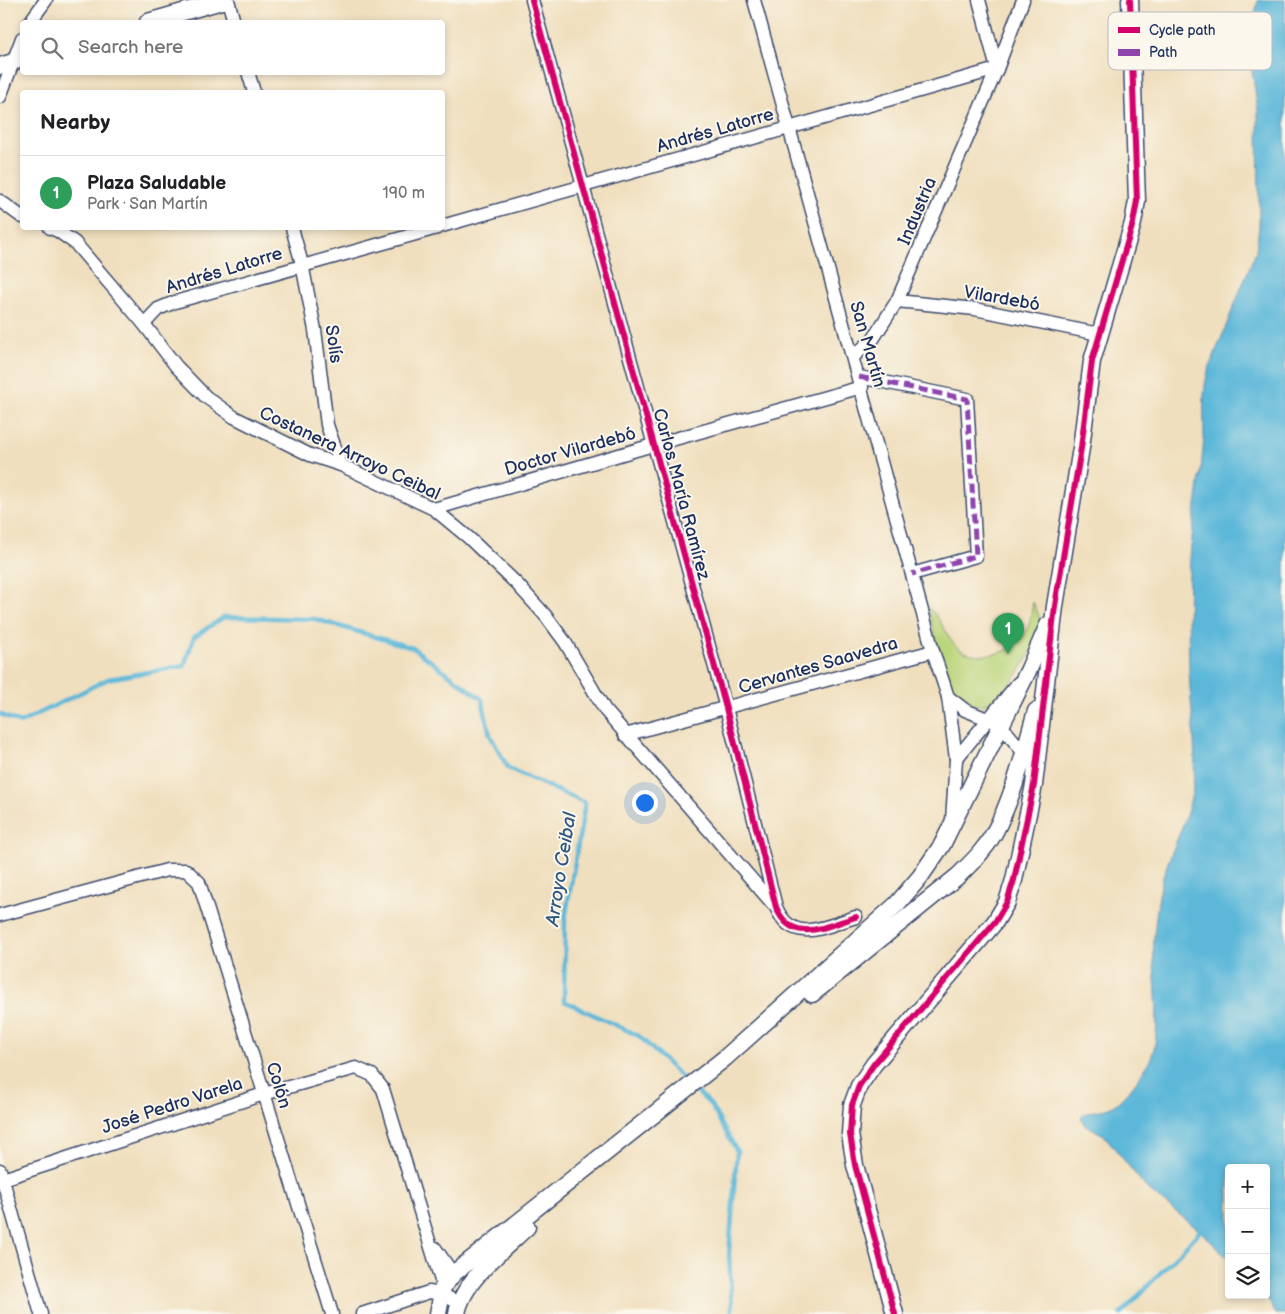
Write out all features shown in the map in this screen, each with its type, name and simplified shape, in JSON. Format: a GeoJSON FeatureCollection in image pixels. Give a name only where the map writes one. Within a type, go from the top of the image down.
{"type":"FeatureCollection","features":[{"type":"Feature","properties":{"kind":"street"},"geometry":{"type":"LineString","coordinates":[[31,20],[46,0]]}},
{"type":"Feature","properties":{"kind":"street"},"geometry":{"type":"LineString","coordinates":[[155,20],[226,0],[233,20]]}},
{"type":"Feature","properties":{"kind":"street","name":"Carlos María Ramírez"},"geometry":{"type":"LineString","coordinates":[[532,0],[726,708],[776,907],[781,918],[789,926],[803,931],[856,917]]}},
{"type":"Feature","properties":{"kind":"street","name":"San Martín"},"geometry":{"type":"LineString","coordinates":[[754,0],[854,357],[933,651],[948,697],[956,759],[952,826]]}},
{"type":"Feature","properties":{"kind":"street"},"geometry":{"type":"LineString","coordinates":[[978,0],[997,69]]}},
{"type":"Feature","properties":{"kind":"street","name":"Industria"},"geometry":{"type":"LineString","coordinates":[[854,357],[873,339],[897,301],[997,69],[1023,0]]}},
{"type":"Feature","properties":{"kind":"street"},"geometry":{"type":"LineString","coordinates":[[0,97],[11,62],[20,42]]}},
{"type":"Feature","properties":{"kind":"street","name":"Andrés Latorre"},"geometry":{"type":"LineString","coordinates":[[445,225],[997,69]]}},
{"type":"Feature","properties":{"kind":"street"},"geometry":{"type":"LineString","coordinates":[[895,1314],[855,1166],[850,1134],[852,1105],[859,1086],[874,1064],[981,940],[1008,902],[1014,880],[1034,785],[1055,606],[1081,448],[1092,362],[1133,223],[1137,201],[1132,70]]}},
{"type":"Feature","properties":{"kind":"street"},"geometry":{"type":"LineString","coordinates":[[249,75],[253,90]]}},
{"type":"Feature","properties":{"kind":"street"},"geometry":{"type":"LineString","coordinates":[[0,201],[20,216]]}},
{"type":"Feature","properties":{"kind":"street"},"geometry":{"type":"LineString","coordinates":[[0,212],[20,216]]}},
{"type":"Feature","properties":{"kind":"street","name":"Costanera Arroyo Ceibal"},"geometry":{"type":"LineString","coordinates":[[55,230],[74,243],[144,324],[176,366],[206,397],[234,417],[310,455],[341,465],[434,509],[469,538],[518,584],[546,615],[565,642],[605,710],[776,907]]}},
{"type":"Feature","properties":{"kind":"street","name":"Solís"},"geometry":{"type":"LineString","coordinates":[[293,230],[302,264],[315,330],[327,425],[341,465]]}},
{"type":"Feature","properties":{"kind":"street","name":"Andrés Latorre"},"geometry":{"type":"LineString","coordinates":[[144,324],[158,309],[175,302],[302,264],[430,230]]}},
{"type":"Feature","properties":{"kind":"street","name":"Vilardebó"},"geometry":{"type":"LineString","coordinates":[[897,301],[975,310],[1099,334]]}},
{"type":"Feature","properties":{"kind":"street"},"geometry":{"type":"LineString","coordinates":[[860,382],[967,399],[976,556],[912,574]]}},
{"type":"Feature","properties":{"kind":"street","name":"Doctor Vilardebó"},"geometry":{"type":"LineString","coordinates":[[434,509],[860,382]]}},
{"type":"Feature","properties":{"kind":"street"},"geometry":{"type":"LineString","coordinates":[[956,759],[993,722],[1030,669],[1055,606]]}},
{"type":"Feature","properties":{"kind":"street","name":"Cervantes Saavedra"},"geometry":{"type":"LineString","coordinates":[[625,735],[933,651]]}},
{"type":"Feature","properties":{"kind":"street"},"geometry":{"type":"LineString","coordinates":[[751,1036],[792,1010],[958,876],[978,856],[993,835],[1006,806],[1048,675]]}},
{"type":"Feature","properties":{"kind":"street"},"geometry":{"type":"LineString","coordinates":[[948,697],[965,710],[993,722],[1023,752],[1034,785]]}},
{"type":"Feature","properties":{"kind":"street"},"geometry":{"type":"LineString","coordinates":[[438,1314],[442,1291],[453,1274],[725,1058],[897,904],[920,877],[942,845],[952,826],[993,722]]}},
{"type":"Feature","properties":{"kind":"street","name":"Colón"},"geometry":{"type":"LineString","coordinates":[[0,915],[167,870],[186,870],[199,882],[332,1314]]}},
{"type":"Feature","properties":{"kind":"street","name":"José Pedro Varela"},"geometry":{"type":"LineString","coordinates":[[1,1177],[264,1094],[356,1068],[372,1075],[383,1089],[429,1239]]}},
{"type":"Feature","properties":{"kind":"street"},"geometry":{"type":"LineString","coordinates":[[429,1239],[442,1291],[458,1308],[469,1285],[580,1174]]}},
{"type":"Feature","properties":{"kind":"street"},"geometry":{"type":"LineString","coordinates":[[1,1177],[40,1314]]}},
{"type":"Feature","properties":{"kind":"street"},"geometry":{"type":"LineString","coordinates":[[429,1239],[453,1274]]}},
{"type":"Feature","properties":{"kind":"street"},"geometry":{"type":"LineString","coordinates":[[362,1314],[416,1294],[442,1291]]}},
{"type":"Feature","properties":{"kind":"green space"},"geometry":{"type":"Polygon","coordinates":[[[1033,602],[1040,620],[1039,630],[1029,656],[1011,683],[1001,694],[982,705],[972,704],[959,697],[948,679],[928,608],[937,616],[958,648],[965,652],[982,655],[1009,649],[1022,639],[1031,617],[1033,602]]]}},
{"type":"Feature","properties":{"kind":"water"},"geometry":{"type":"Polygon","coordinates":[[[1258,0],[1285,0],[1285,1314],[1276,1314],[1267,1299],[1270,1299],[1270,1164],[1225,1164],[1225,1255],[1200,1231],[1147,1189],[1104,1135],[1084,1124],[1081,1117],[1084,1114],[1103,1110],[1116,1104],[1137,1080],[1149,1062],[1154,1049],[1157,1018],[1154,936],[1157,906],[1163,877],[1188,810],[1193,787],[1195,757],[1189,668],[1189,585],[1191,542],[1204,440],[1204,392],[1208,371],[1256,251],[1259,226],[1258,111],[1252,70],[1272,70],[1272,12],[1255,12],[1258,0]]]}},
{"type":"Feature","properties":{"kind":"waterway","name":"Arroyo Ceibal"},"geometry":{"type":"LineString","coordinates":[[0,714],[20,723],[108,679],[184,666],[194,637],[224,617],[315,619],[413,648],[482,699],[490,735],[508,768],[585,803],[565,919],[564,1001],[639,1036],[710,1104],[737,1151],[729,1254],[732,1314]]}},
{"type":"Feature","properties":{"kind":"waterway","name":"Arroyo Ceibal"},"geometry":{"type":"LineString","coordinates":[[1121,1314],[1203,1228]]}},
{"type":"Feature","properties":{"kind":"marked path"},"geometry":{"type":"LineString","coordinates":[[859,377],[967,399],[976,556],[912,574]]}},
{"type":"Feature","properties":{"kind":"cycle path"},"geometry":{"type":"LineString","coordinates":[[532,0],[726,708],[776,907],[783,919],[791,926],[800,930],[822,928],[856,917]]}},
{"type":"Feature","properties":{"kind":"cycle path"},"geometry":{"type":"LineString","coordinates":[[1130,0],[1130,12]]}},
{"type":"Feature","properties":{"kind":"cycle path"},"geometry":{"type":"LineString","coordinates":[[895,1314],[855,1165],[850,1134],[852,1105],[859,1086],[874,1064],[995,922],[1007,902],[1014,880],[1034,785],[1055,606],[1081,448],[1092,361],[1133,223],[1137,201],[1132,70]]}},
{"type":"Feature","properties":{"kind":"place","name":"Plaza Saludable"},"geometry":{"type":"Point","coordinates":[1008,654]}}]}
